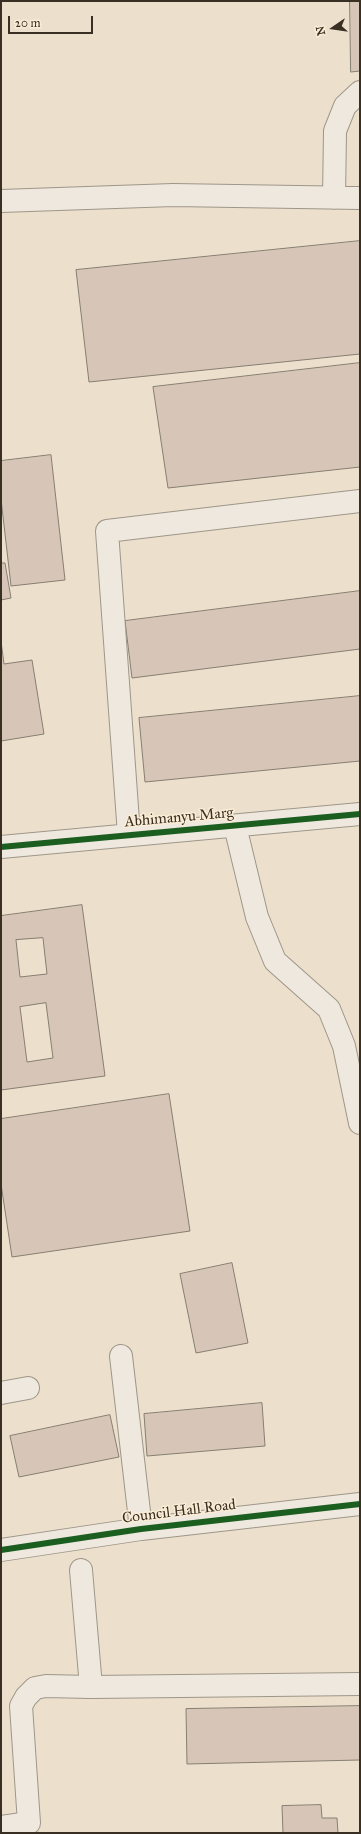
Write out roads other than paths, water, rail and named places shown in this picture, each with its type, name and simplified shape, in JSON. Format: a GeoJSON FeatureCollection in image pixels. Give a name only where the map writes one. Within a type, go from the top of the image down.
{"type":"FeatureCollection","features":[{"type":"Feature","properties":{"kind":"street"},"geometry":{"type":"LineString","coordinates":[[334,198],[335,131],[345,106],[360,92]]}},
{"type":"Feature","properties":{"kind":"street"},"geometry":{"type":"LineString","coordinates":[[1,201],[173,195],[360,198]]}},
{"type":"Feature","properties":{"kind":"street"},"geometry":{"type":"LineString","coordinates":[[129,835],[107,531],[360,501]]}},
{"type":"Feature","properties":{"kind":"street","name":"Abhimanyu Marg"},"geometry":{"type":"LineString","coordinates":[[1,847],[360,814]]}},
{"type":"Feature","properties":{"kind":"street"},"geometry":{"type":"LineString","coordinates":[[235,826],[257,917],[275,961],[329,1008],[344,1046],[360,1123]]}},
{"type":"Feature","properties":{"kind":"street"},"geometry":{"type":"LineString","coordinates":[[121,1356],[141,1529]]}},
{"type":"Feature","properties":{"kind":"street"},"geometry":{"type":"LineString","coordinates":[[1,1393],[28,1388]]}},
{"type":"Feature","properties":{"kind":"street","name":"Council Hall Road"},"geometry":{"type":"LineString","coordinates":[[2,1545],[360,1504]]}},
{"type":"Feature","properties":{"kind":"street"},"geometry":{"type":"LineString","coordinates":[[81,1570],[91,1687]]}},
{"type":"Feature","properties":{"kind":"street"},"geometry":{"type":"LineString","coordinates":[[1,1826],[29,1823],[21,1706],[26,1697],[35,1688],[46,1686],[91,1687],[360,1684]]}}]}
